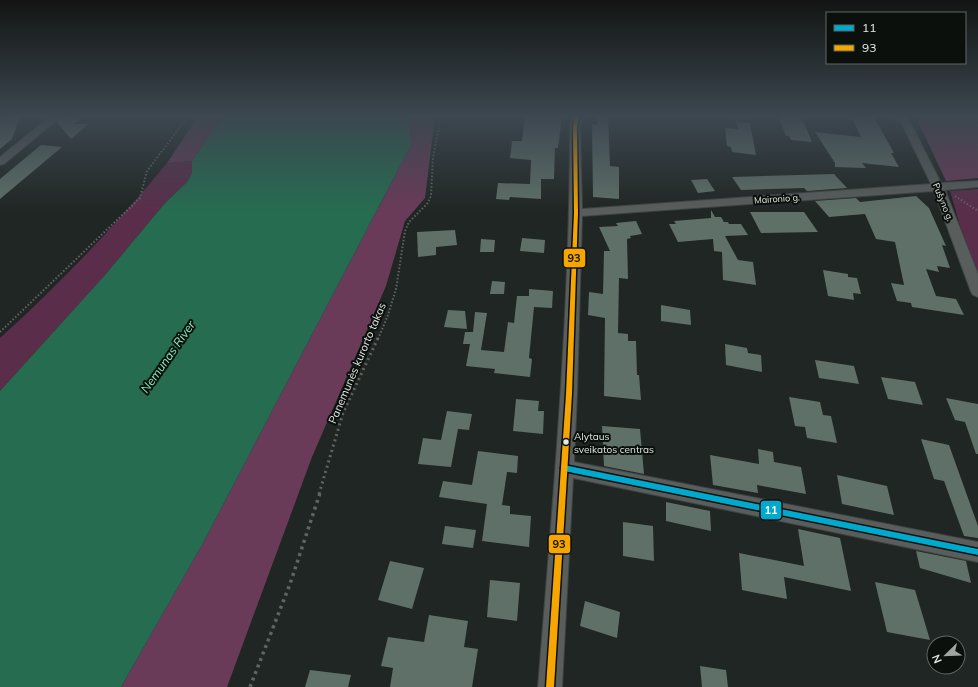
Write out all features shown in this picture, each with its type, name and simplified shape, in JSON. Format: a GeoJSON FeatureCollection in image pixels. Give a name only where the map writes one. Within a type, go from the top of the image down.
{"type":"FeatureCollection","features":[{"type":"Feature","properties":{"kind":"street"},"geometry":{"type":"LineString","coordinates":[[0,162],[18,147]]}},
{"type":"Feature","properties":{"kind":"street"},"geometry":{"type":"LineString","coordinates":[[550,687],[570,394],[576,213],[575,147]]}},
{"type":"Feature","properties":{"kind":"street","name":"Pušyno g."},"geometry":{"type":"LineString","coordinates":[[918,147],[940,191],[978,292]]}},
{"type":"Feature","properties":{"kind":"street","name":"Maironio g."},"geometry":{"type":"LineString","coordinates":[[576,213],[940,191],[978,184]]}},
{"type":"Feature","properties":{"kind":"street"},"geometry":{"type":"LineString","coordinates":[[564,468],[978,552]]}},
{"type":"Feature","properties":{"kind":"path"},"geometry":{"type":"LineString","coordinates":[[0,332],[140,198],[147,172],[165,147]]}},
{"type":"Feature","properties":{"kind":"path","name":"Panemunės kurorto takas"},"geometry":{"type":"LineString","coordinates":[[250,687],[290,584],[328,468],[343,413],[388,315],[396,289],[405,231],[409,222],[427,204],[431,196],[435,147]]}},
{"type":"Feature","properties":{"kind":"path"},"geometry":{"type":"LineString","coordinates":[[940,191],[953,195],[978,211]]}},
{"type":"Feature","properties":{"kind":"shaded area"},"geometry":{"type":"Polygon","coordinates":[[[178,147],[202,147],[192,161],[167,163],[178,147]]]}},
{"type":"Feature","properties":{"kind":"shaded area"},"geometry":{"type":"Polygon","coordinates":[[[410,147],[431,147],[425,198],[405,221],[386,286],[312,457],[227,687],[121,687],[202,545],[410,147]]]}},
{"type":"Feature","properties":{"kind":"shaded area"},"geometry":{"type":"Polygon","coordinates":[[[930,147],[978,147],[978,178],[946,181],[930,147]]]}},
{"type":"Feature","properties":{"kind":"shaded area"},"geometry":{"type":"Polygon","coordinates":[[[192,161],[192,173],[187,182],[165,203],[105,275],[0,391],[0,338],[87,254],[167,163],[192,161]]]}},
{"type":"Feature","properties":{"kind":"shaded area"},"geometry":{"type":"Polygon","coordinates":[[[978,189],[978,288],[950,191],[978,189]]]}},
{"type":"Feature","properties":{"kind":"water","name":"Nemunas River"},"geometry":{"type":"Polygon","coordinates":[[[202,147],[410,147],[202,545],[121,687],[0,687],[0,391],[105,275],[165,203],[187,182],[192,173],[192,161],[202,147]]]}},
{"type":"Feature","properties":{"kind":"building"},"geometry":{"type":"Polygon","coordinates":[[[39,147],[62,147],[0,199],[0,179],[39,147]]]}},
{"type":"Feature","properties":{"kind":"building"},"geometry":{"type":"Polygon","coordinates":[[[511,147],[558,147],[555,148],[554,179],[541,179],[541,199],[510,197],[509,200],[496,199],[498,183],[530,184],[531,160],[510,158],[511,147]]]}},
{"type":"Feature","properties":{"kind":"building"},"geometry":{"type":"Polygon","coordinates":[[[592,147],[609,147],[610,166],[619,167],[619,199],[593,197],[592,147]]]}},
{"type":"Feature","properties":{"kind":"building"},"geometry":{"type":"Polygon","coordinates":[[[731,147],[755,147],[756,155],[732,152],[731,147]]]}},
{"type":"Feature","properties":{"kind":"building"},"geometry":{"type":"Polygon","coordinates":[[[825,147],[891,147],[894,153],[891,153],[899,167],[862,163],[866,168],[835,167],[835,163],[825,147]]]}},
{"type":"Feature","properties":{"kind":"building"},"geometry":{"type":"Polygon","coordinates":[[[834,174],[847,188],[807,191],[804,188],[741,190],[732,177],[834,174]]]}},
{"type":"Feature","properties":{"kind":"building"},"geometry":{"type":"Polygon","coordinates":[[[707,179],[715,191],[698,193],[691,180],[707,179]]]}},
{"type":"Feature","properties":{"kind":"building"},"geometry":{"type":"Polygon","coordinates":[[[916,196],[929,208],[946,246],[942,245],[950,268],[937,266],[939,272],[926,269],[936,296],[956,299],[964,315],[912,307],[911,303],[897,301],[891,283],[904,285],[895,242],[876,239],[865,214],[829,217],[815,201],[856,198],[860,202],[916,196]]]}},
{"type":"Feature","properties":{"kind":"building"},"geometry":{"type":"Polygon","coordinates":[[[711,210],[715,217],[721,217],[724,222],[728,222],[729,224],[741,224],[748,235],[725,236],[738,260],[753,262],[756,285],[723,280],[722,252],[714,251],[713,239],[678,242],[669,224],[676,224],[674,221],[711,218],[711,210]]]}},
{"type":"Feature","properties":{"kind":"building"},"geometry":{"type":"Polygon","coordinates":[[[750,212],[804,212],[818,232],[761,233],[750,212]]]}},
{"type":"Feature","properties":{"kind":"building"},"geometry":{"type":"Polygon","coordinates":[[[636,221],[642,234],[630,236],[631,238],[627,239],[628,279],[619,278],[618,333],[628,334],[628,341],[636,341],[637,375],[639,375],[641,400],[604,396],[605,318],[588,315],[589,292],[603,294],[604,251],[610,251],[599,227],[618,226],[616,223],[636,221]]]}},
{"type":"Feature","properties":{"kind":"building"},"geometry":{"type":"Polygon","coordinates":[[[455,230],[457,245],[436,247],[436,255],[418,257],[417,232],[455,230]]]}},
{"type":"Feature","properties":{"kind":"building"},"geometry":{"type":"Polygon","coordinates":[[[522,238],[545,240],[544,253],[520,251],[522,238]]]}},
{"type":"Feature","properties":{"kind":"building"},"geometry":{"type":"Polygon","coordinates":[[[481,239],[495,240],[494,252],[480,252],[481,239]]]}},
{"type":"Feature","properties":{"kind":"building"},"geometry":{"type":"Polygon","coordinates":[[[823,270],[848,274],[848,277],[857,278],[861,294],[853,293],[854,300],[828,296],[823,270]]]}},
{"type":"Feature","properties":{"kind":"building"},"geometry":{"type":"Polygon","coordinates":[[[492,281],[505,282],[504,294],[490,294],[492,281]]]}},
{"type":"Feature","properties":{"kind":"building"},"geometry":{"type":"Polygon","coordinates":[[[529,289],[553,291],[552,308],[534,307],[529,358],[532,359],[530,377],[494,373],[495,369],[466,366],[470,344],[463,344],[465,332],[473,332],[475,312],[487,313],[481,350],[504,352],[508,322],[514,323],[517,296],[529,296],[529,289]]]}},
{"type":"Feature","properties":{"kind":"building"},"geometry":{"type":"Polygon","coordinates":[[[661,305],[690,310],[691,325],[661,321],[661,305]]]}},
{"type":"Feature","properties":{"kind":"building"},"geometry":{"type":"Polygon","coordinates":[[[448,310],[465,311],[467,329],[444,327],[448,310]]]}},
{"type":"Feature","properties":{"kind":"building"},"geometry":{"type":"Polygon","coordinates":[[[725,344],[747,348],[748,353],[761,355],[762,372],[726,365],[725,344]]]}},
{"type":"Feature","properties":{"kind":"building"},"geometry":{"type":"Polygon","coordinates":[[[815,360],[854,366],[859,384],[819,378],[815,360]]]}},
{"type":"Feature","properties":{"kind":"building"},"geometry":{"type":"Polygon","coordinates":[[[881,377],[915,382],[923,405],[888,399],[881,377]]]}},
{"type":"Feature","properties":{"kind":"building"},"geometry":{"type":"Polygon","coordinates":[[[789,397],[820,402],[823,415],[831,416],[837,443],[807,438],[805,427],[795,426],[789,397]]]}},
{"type":"Feature","properties":{"kind":"building"},"geometry":{"type":"Polygon","coordinates":[[[946,398],[978,404],[978,454],[976,454],[965,422],[955,420],[946,398]]]}},
{"type":"Feature","properties":{"kind":"building"},"geometry":{"type":"Polygon","coordinates":[[[516,399],[539,401],[538,411],[544,411],[543,434],[513,431],[516,399]]]}},
{"type":"Feature","properties":{"kind":"building"},"geometry":{"type":"Polygon","coordinates":[[[447,411],[472,414],[469,430],[458,429],[451,467],[418,464],[423,438],[441,440],[447,411]]]}},
{"type":"Feature","properties":{"kind":"building"},"geometry":{"type":"Polygon","coordinates":[[[602,426],[640,429],[644,474],[604,466],[602,426]]]}},
{"type":"Feature","properties":{"kind":"building"},"geometry":{"type":"Polygon","coordinates":[[[921,439],[949,445],[978,526],[978,538],[964,536],[944,481],[934,479],[921,439]]]}},
{"type":"Feature","properties":{"kind":"building"},"geometry":{"type":"Polygon","coordinates":[[[758,449],[773,452],[774,462],[801,467],[806,494],[757,485],[758,493],[713,485],[710,455],[759,464],[758,449]]]}},
{"type":"Feature","properties":{"kind":"building"},"geometry":{"type":"Polygon","coordinates":[[[478,451],[518,456],[517,473],[507,472],[502,505],[510,506],[510,514],[531,516],[529,547],[482,541],[487,504],[439,497],[443,481],[472,485],[478,451]]]}},
{"type":"Feature","properties":{"kind":"building"},"geometry":{"type":"Polygon","coordinates":[[[837,475],[887,486],[894,515],[842,504],[837,475]]]}},
{"type":"Feature","properties":{"kind":"building"},"geometry":{"type":"Polygon","coordinates":[[[666,502],[710,511],[711,531],[666,521],[666,502]]]}},
{"type":"Feature","properties":{"kind":"building"},"geometry":{"type":"Polygon","coordinates":[[[623,522],[653,526],[654,561],[623,556],[623,522]]]}},
{"type":"Feature","properties":{"kind":"building"},"geometry":{"type":"Polygon","coordinates":[[[445,526],[476,530],[473,548],[442,544],[445,526]]]}},
{"type":"Feature","properties":{"kind":"building"},"geometry":{"type":"Polygon","coordinates":[[[798,529],[840,538],[851,591],[784,577],[787,599],[742,590],[739,553],[804,566],[798,529]]]}},
{"type":"Feature","properties":{"kind":"building"},"geometry":{"type":"Polygon","coordinates":[[[916,551],[966,561],[971,583],[920,568],[916,551]]]}},
{"type":"Feature","properties":{"kind":"building"},"geometry":{"type":"Polygon","coordinates":[[[390,561],[424,568],[412,609],[378,600],[390,561]]]}},
{"type":"Feature","properties":{"kind":"building"},"geometry":{"type":"Polygon","coordinates":[[[490,580],[520,583],[517,621],[487,617],[490,580]]]}},
{"type":"Feature","properties":{"kind":"building"},"geometry":{"type":"Polygon","coordinates":[[[875,582],[915,590],[928,635],[926,635],[926,639],[887,632],[875,582]]]}},
{"type":"Feature","properties":{"kind":"building"},"geometry":{"type":"Polygon","coordinates":[[[585,601],[620,612],[617,638],[580,626],[585,601]]]}},
{"type":"Feature","properties":{"kind":"building"},"geometry":{"type":"Polygon","coordinates":[[[429,615],[468,621],[464,647],[478,649],[472,687],[390,687],[393,668],[381,666],[388,637],[424,642],[429,615]]]}},
{"type":"Feature","properties":{"kind":"building"},"geometry":{"type":"Polygon","coordinates":[[[700,666],[726,670],[728,687],[702,687],[700,666]]]}},
{"type":"Feature","properties":{"kind":"building"},"geometry":{"type":"Polygon","coordinates":[[[310,670],[351,675],[348,687],[305,687],[310,670]]]}},
{"type":"Feature","properties":{"kind":"transit line","name":"93"},"geometry":{"type":"LineString","coordinates":[[550,687],[569,394],[576,213],[575,147]]}},
{"type":"Feature","properties":{"kind":"transit line","name":"11"},"geometry":{"type":"LineString","coordinates":[[564,468],[978,552]]}},
{"type":"Feature","properties":{"kind":"place","name":"Alytaus sveikatos centras"},"geometry":{"type":"Point","coordinates":[566,442]}}]}
